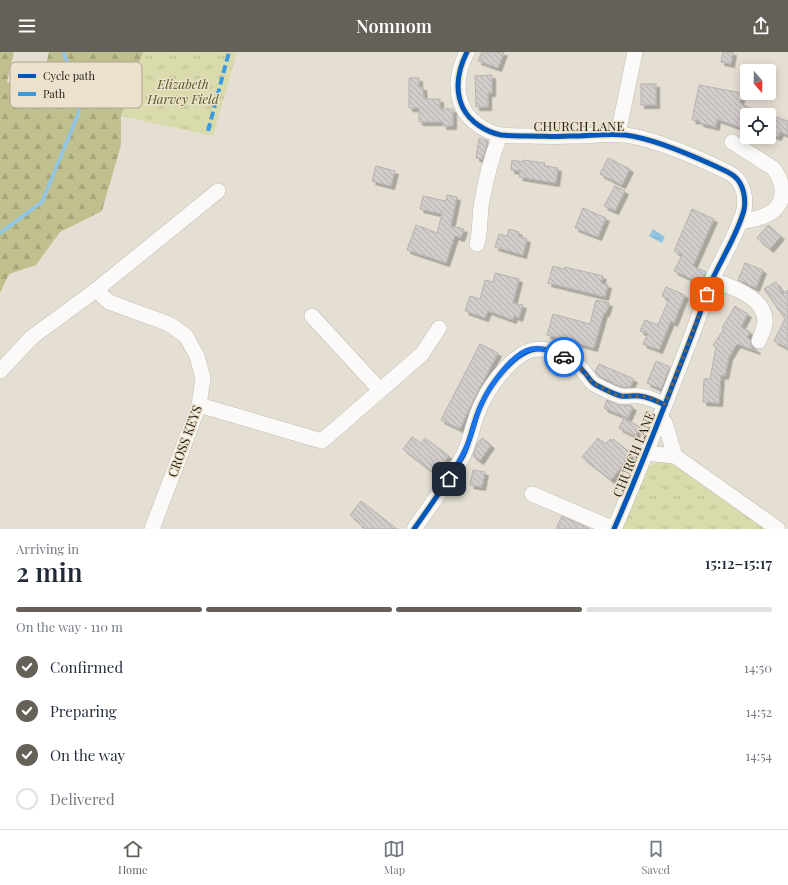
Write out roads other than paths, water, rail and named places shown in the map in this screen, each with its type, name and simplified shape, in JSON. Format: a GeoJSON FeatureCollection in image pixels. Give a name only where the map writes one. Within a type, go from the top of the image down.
{"type":"FeatureCollection","features":[{"type":"Feature","properties":{"kind":"street","name":"CHURCH LANE"},"geometry":{"type":"LineString","coordinates":[[467,52],[457,79],[461,103],[464,110],[482,127],[500,134],[513,136],[618,134],[629,136],[658,144],[702,160],[735,177],[739,182],[744,196],[744,211],[740,222],[713,280],[646,453],[614,529]]}},
{"type":"Feature","properties":{"kind":"street"},"geometry":{"type":"LineString","coordinates":[[618,134],[635,52]]}},
{"type":"Feature","properties":{"kind":"street"},"geometry":{"type":"LineString","coordinates":[[477,244],[482,200],[500,134]]}},
{"type":"Feature","properties":{"kind":"street"},"geometry":{"type":"LineString","coordinates":[[732,142],[773,168],[782,185],[781,198],[774,210],[755,219],[740,222]]}},
{"type":"Feature","properties":{"kind":"street"},"geometry":{"type":"LineString","coordinates":[[1,368],[32,337],[96,290],[218,191]]}},
{"type":"Feature","properties":{"kind":"street"},"geometry":{"type":"LineString","coordinates":[[713,280],[753,298],[758,303],[764,315],[765,322],[759,341]]}},
{"type":"Feature","properties":{"kind":"street","name":"CROSS KEYS"},"geometry":{"type":"LineString","coordinates":[[96,290],[110,302],[168,324],[186,336],[197,356],[202,378],[199,405],[152,529]]}},
{"type":"Feature","properties":{"kind":"street"},"geometry":{"type":"LineString","coordinates":[[312,316],[380,390]]}},
{"type":"Feature","properties":{"kind":"street"},"geometry":{"type":"LineString","coordinates":[[199,405],[322,441],[422,354],[439,328]]}},
{"type":"Feature","properties":{"kind":"street"},"geometry":{"type":"LineString","coordinates":[[414,529],[444,487],[464,454],[471,438],[481,405],[491,388],[505,369],[523,352],[531,349],[548,350],[567,358],[584,371],[589,379],[595,384],[614,394],[622,396],[648,397],[663,410],[665,423],[675,456]]}},
{"type":"Feature","properties":{"kind":"street"},"geometry":{"type":"LineString","coordinates":[[646,453],[675,456],[778,529]]}},
{"type":"Feature","properties":{"kind":"street"},"geometry":{"type":"LineString","coordinates":[[532,494],[614,529]]}},
{"type":"Feature","properties":{"kind":"water"},"geometry":{"type":"Polygon","coordinates":[[[653,229],[665,237],[662,243],[649,236],[653,229]]]}},
{"type":"Feature","properties":{"kind":"waterway"},"geometry":{"type":"LineString","coordinates":[[63,52],[67,62]]}},
{"type":"Feature","properties":{"kind":"waterway"},"geometry":{"type":"LineString","coordinates":[[0,233],[42,202],[79,112],[78,108]]}},
{"type":"Feature","properties":{"kind":"park label","name":"Elizabeth Harvey Field"},"geometry":{"type":"Point","coordinates":[183,90]}}]}
